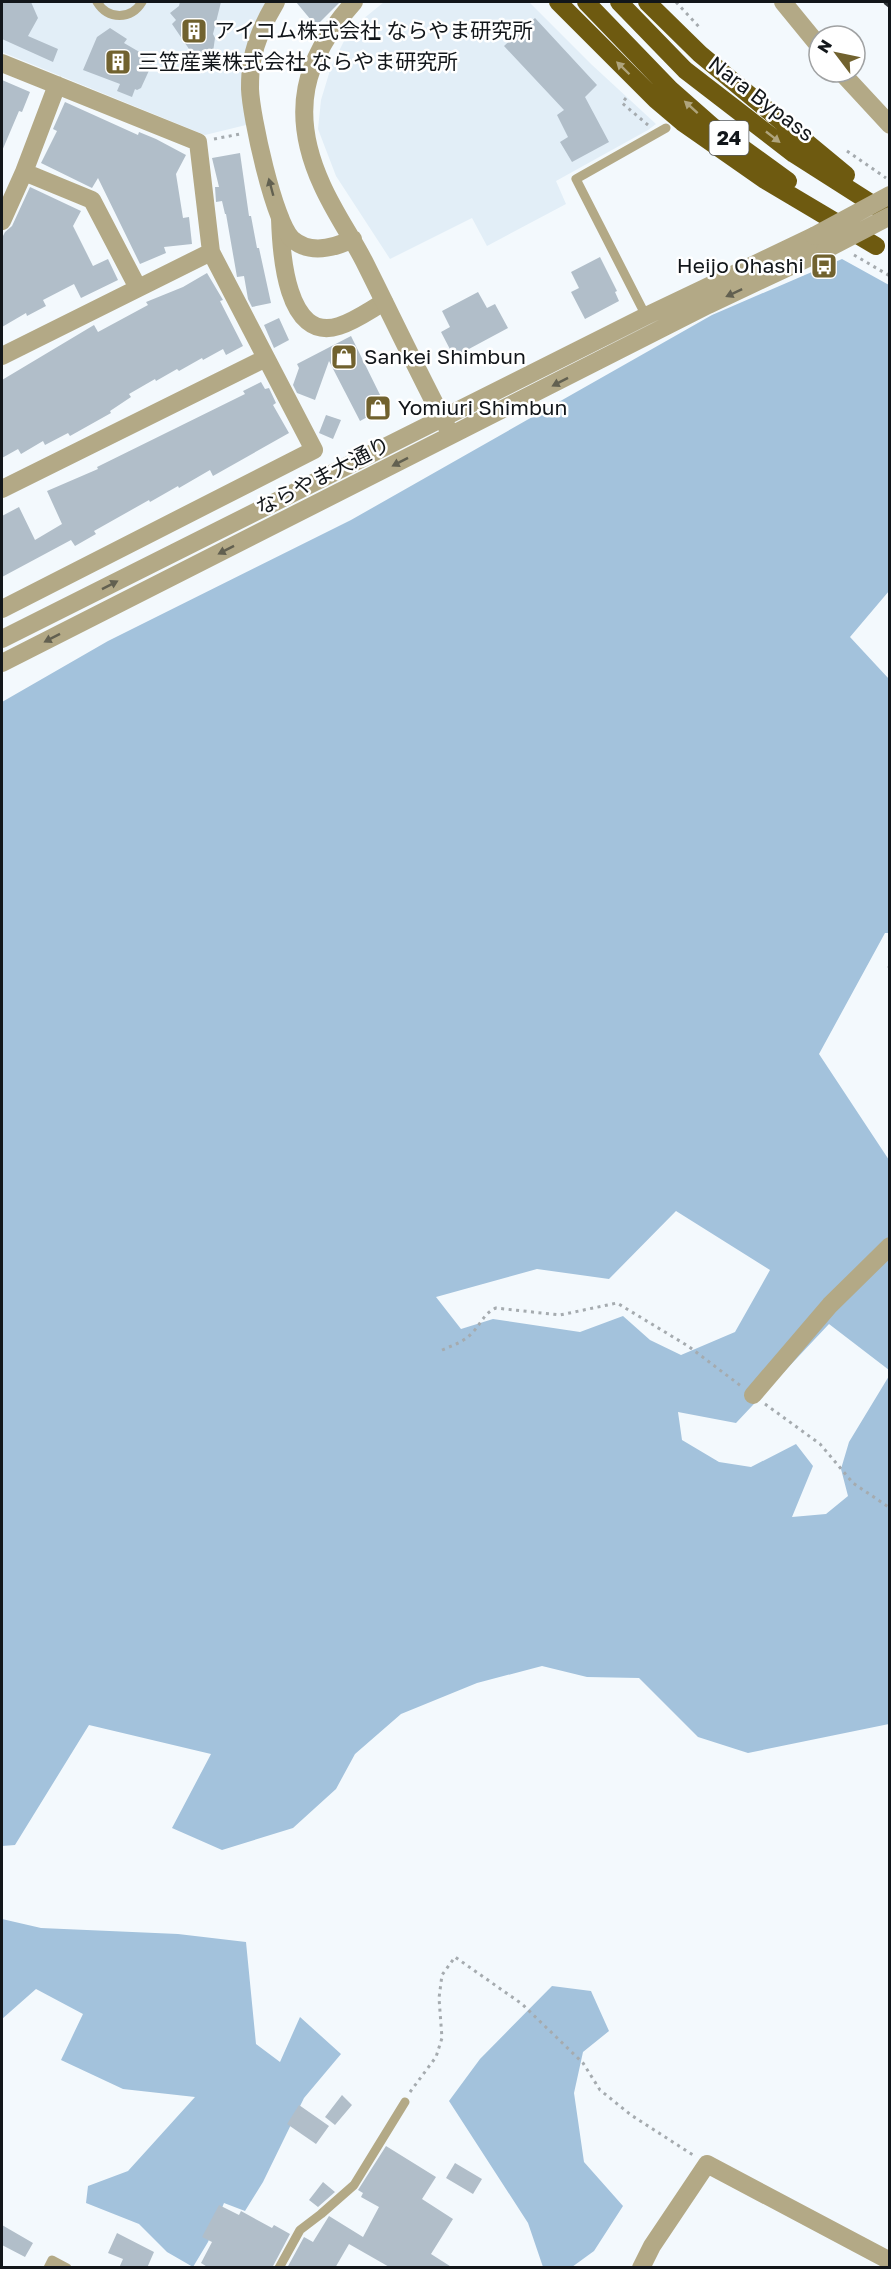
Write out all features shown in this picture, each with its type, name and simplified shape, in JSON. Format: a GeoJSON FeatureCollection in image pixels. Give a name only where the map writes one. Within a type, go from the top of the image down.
{"type":"FeatureCollection","features":[{"type":"Feature","properties":{"kind":"highway","name":"24"},"geometry":{"type":"LineString","coordinates":[[558,2],[656,100],[710,144],[765,180],[883,250]]}},
{"type":"Feature","properties":{"kind":"highway","name":"24"},"geometry":{"type":"LineString","coordinates":[[586,2],[670,89],[712,126],[883,250]]}},
{"type":"Feature","properties":{"kind":"highway","name":"Nara Bypass"},"geometry":{"type":"LineString","coordinates":[[619,2],[686,70],[794,154],[890,215]]}},
{"type":"Feature","properties":{"kind":"highway","name":"24"},"geometry":{"type":"LineString","coordinates":[[652,6],[700,54],[890,210]]}},
{"type":"Feature","properties":{"kind":"street"},"geometry":{"type":"LineString","coordinates":[[276,2],[261,29],[251,63],[250,88],[256,131],[280,218],[281,248],[298,312],[303,318],[318,326],[339,326],[384,302]]}},
{"type":"Feature","properties":{"kind":"street"},"geometry":{"type":"LineString","coordinates":[[354,2],[323,42],[312,67],[304,104],[308,153],[322,188],[352,239],[452,436]]}},
{"type":"Feature","properties":{"kind":"street"},"geometry":{"type":"LineString","coordinates":[[783,2],[807,31]]}},
{"type":"Feature","properties":{"kind":"street"},"geometry":{"type":"LineString","coordinates":[[2,63],[198,142],[211,252],[314,450],[2,609]]}},
{"type":"Feature","properties":{"kind":"street"},"geometry":{"type":"LineString","coordinates":[[852,84],[890,125]]}},
{"type":"Feature","properties":{"kind":"street"},"geometry":{"type":"LineString","coordinates":[[2,221],[24,172],[57,85]]}},
{"type":"Feature","properties":{"kind":"street"},"geometry":{"type":"LineString","coordinates":[[24,172],[92,200],[138,288]]}},
{"type":"Feature","properties":{"kind":"street","name":"ならやま大通り"},"geometry":{"type":"LineString","coordinates":[[2,663],[708,305],[820,243],[890,195]]}},
{"type":"Feature","properties":{"kind":"street","name":"ならやま大通り"},"geometry":{"type":"LineString","coordinates":[[2,639],[646,316],[890,215]]}},
{"type":"Feature","properties":{"kind":"street"},"geometry":{"type":"LineString","coordinates":[[280,218],[292,238],[308,248],[335,247],[352,239]]}},
{"type":"Feature","properties":{"kind":"street"},"geometry":{"type":"LineString","coordinates":[[2,356],[211,252]]}},
{"type":"Feature","properties":{"kind":"street"},"geometry":{"type":"LineString","coordinates":[[2,489],[266,358]]}},
{"type":"Feature","properties":{"kind":"street"},"geometry":{"type":"LineString","coordinates":[[753,1395],[830,1305],[890,1246]]}},
{"type":"Feature","properties":{"kind":"street"},"geometry":{"type":"LineString","coordinates":[[641,2268],[658,2237],[707,2164],[890,2261]]}},
{"type":"Feature","properties":{"kind":"lane"},"geometry":{"type":"LineString","coordinates":[[97,2],[102,9],[112,15],[122,16],[136,10],[142,2]]}},
{"type":"Feature","properties":{"kind":"lane"},"geometry":{"type":"LineString","coordinates":[[646,316],[576,179],[662,131]]}},
{"type":"Feature","properties":{"kind":"lane"},"geometry":{"type":"LineString","coordinates":[[279,2268],[300,2230],[354,2185],[405,2102]]}},
{"type":"Feature","properties":{"kind":"lane"},"geometry":{"type":"LineString","coordinates":[[48,2268],[52,2260],[67,2268]]}},
{"type":"Feature","properties":{"kind":"path"},"geometry":{"type":"LineString","coordinates":[[626,98],[622,103],[662,131]]}},
{"type":"Feature","properties":{"kind":"path"},"geometry":{"type":"LineString","coordinates":[[198,142],[256,131]]}},
{"type":"Feature","properties":{"kind":"path"},"geometry":{"type":"LineString","coordinates":[[442,1350],[463,1341],[489,1311],[496,1308],[560,1316],[617,1303],[688,1346],[801,1433],[820,1444],[853,1483],[890,1508]]}},
{"type":"Feature","properties":{"kind":"path"},"geometry":{"type":"LineString","coordinates":[[405,2102],[436,2056],[442,2038],[439,1998],[442,1975],[456,1957],[522,2004],[583,2063],[600,2090],[631,2115],[707,2164]]}},
{"type":"Feature","properties":{"kind":"shaded area"},"geometry":{"type":"Polygon","coordinates":[[[2,2],[266,2],[246,125],[205,135],[2,52],[2,2]]]}},
{"type":"Feature","properties":{"kind":"shaded area"},"geometry":{"type":"Polygon","coordinates":[[[384,2],[529,2],[656,124],[556,181],[566,204],[487,246],[472,218],[390,259],[336,176],[318,129],[321,100],[331,67],[345,39],[357,24],[384,2]]]}},
{"type":"Feature","properties":{"kind":"shaded area"},"geometry":{"type":"Polygon","coordinates":[[[842,259],[889,285],[889,591],[850,637],[889,679],[890,933],[885,933],[819,1054],[889,1160],[889,1370],[829,1324],[736,1423],[678,1412],[682,1440],[719,1462],[751,1467],[796,1444],[813,1466],[792,1517],[826,1514],[848,1496],[841,1469],[849,1442],[889,1376],[889,1724],[748,1753],[698,1737],[639,1678],[587,1677],[542,1666],[477,1683],[401,1714],[355,1754],[336,1789],[293,1828],[222,1850],[172,1828],[211,1754],[89,1725],[15,1845],[2,1846],[2,702],[108,641],[351,520],[712,315],[842,259]],[[676,1211],[609,1279],[537,1269],[436,1297],[461,1329],[493,1319],[580,1332],[623,1316],[650,1340],[681,1355],[735,1332],[770,1270],[676,1211]]]}},
{"type":"Feature","properties":{"kind":"shaded area"},"geometry":{"type":"Polygon","coordinates":[[[2,1919],[41,1928],[178,1934],[246,1942],[256,2044],[280,2062],[300,2017],[341,2054],[304,2098],[263,2182],[245,2211],[224,2203],[208,2242],[193,2267],[167,2252],[139,2224],[86,2203],[88,2186],[128,2171],[195,2097],[123,2089],[61,2060],[83,2014],[36,1989],[2,2019],[2,1919]]]}},
{"type":"Feature","properties":{"kind":"shaded area"},"geometry":{"type":"Polygon","coordinates":[[[552,1986],[591,1991],[609,2031],[583,2052],[574,2093],[584,2162],[623,2206],[594,2251],[572,2267],[543,2267],[528,2223],[449,2101],[480,2059],[552,1986]]]}},
{"type":"Feature","properties":{"kind":"building"},"geometry":{"type":"Polygon","coordinates":[[[2,2],[31,2],[38,18],[28,36],[58,49],[53,62],[2,39],[2,2]]]}},
{"type":"Feature","properties":{"kind":"building","name":"アイコム株式会社 ならやま研究所"},"geometry":{"type":"Polygon","coordinates":[[[180,2],[221,2],[213,34],[215,38],[212,59],[215,64],[204,71],[172,24],[176,20],[170,13],[179,6],[180,2]]]}},
{"type":"Feature","properties":{"kind":"building"},"geometry":{"type":"Polygon","coordinates":[[[296,2],[340,2],[316,26],[296,2]]]}},
{"type":"Feature","properties":{"kind":"building"},"geometry":{"type":"Polygon","coordinates":[[[535,18],[597,85],[585,97],[609,142],[572,162],[560,142],[568,137],[557,115],[564,110],[504,46],[535,18]]]}},
{"type":"Feature","properties":{"kind":"building","name":"三笠産業株式会社 ならやま研究所"},"geometry":{"type":"Polygon","coordinates":[[[110,28],[127,39],[124,43],[148,57],[146,60],[152,64],[141,88],[135,89],[132,97],[117,91],[120,84],[83,70],[97,37],[110,28]]]}},
{"type":"Feature","properties":{"kind":"building"},"geometry":{"type":"Polygon","coordinates":[[[2,80],[30,92],[2,151],[2,80]]]}},
{"type":"Feature","properties":{"kind":"building"},"geometry":{"type":"Polygon","coordinates":[[[65,102],[138,135],[139,132],[156,139],[186,155],[176,174],[183,218],[189,217],[192,244],[164,247],[166,253],[140,264],[98,178],[92,188],[41,163],[57,131],[53,129],[65,102]]]}},
{"type":"Feature","properties":{"kind":"building"},"geometry":{"type":"Polygon","coordinates":[[[240,153],[249,216],[251,216],[271,303],[252,307],[248,299],[244,276],[237,277],[222,201],[216,202],[215,187],[219,187],[212,158],[240,153]]]}},
{"type":"Feature","properties":{"kind":"building"},"geometry":{"type":"Polygon","coordinates":[[[30,187],[81,211],[73,226],[93,266],[108,259],[118,280],[81,298],[74,284],[43,300],[46,306],[27,316],[26,313],[2,327],[2,238],[12,226],[30,187]]]}},
{"type":"Feature","properties":{"kind":"building"},"geometry":{"type":"Polygon","coordinates":[[[600,257],[617,291],[615,292],[619,301],[585,319],[571,292],[579,288],[571,272],[600,257]]]}},
{"type":"Feature","properties":{"kind":"building"},"geometry":{"type":"Polygon","coordinates":[[[207,273],[223,300],[220,301],[243,346],[226,355],[223,349],[179,371],[177,369],[156,381],[155,379],[129,394],[131,397],[110,411],[111,413],[70,436],[68,433],[45,445],[43,441],[21,454],[18,449],[2,458],[2,380],[94,325],[98,332],[148,305],[146,302],[183,287],[207,273]]]}},
{"type":"Feature","properties":{"kind":"building"},"geometry":{"type":"Polygon","coordinates":[[[478,292],[487,308],[495,304],[508,328],[454,357],[441,332],[450,327],[442,311],[478,292]]]}},
{"type":"Feature","properties":{"kind":"building"},"geometry":{"type":"Polygon","coordinates":[[[279,318],[289,340],[274,348],[264,325],[279,318]]]}},
{"type":"Feature","properties":{"kind":"building"},"geometry":{"type":"Polygon","coordinates":[[[351,336],[386,407],[360,421],[329,361],[315,400],[297,393],[293,385],[299,368],[297,364],[351,336]]]}},
{"type":"Feature","properties":{"kind":"building"},"geometry":{"type":"Polygon","coordinates":[[[261,382],[265,389],[269,388],[276,403],[273,405],[289,433],[213,476],[210,470],[179,488],[178,486],[150,502],[149,500],[94,531],[96,534],[75,546],[71,540],[2,577],[2,516],[19,507],[35,540],[62,524],[47,491],[98,469],[97,467],[245,394],[243,391],[261,382]]]}},
{"type":"Feature","properties":{"kind":"building"},"geometry":{"type":"Polygon","coordinates":[[[326,415],[341,420],[333,439],[319,433],[326,415]]]}},
{"type":"Feature","properties":{"kind":"building"},"geometry":{"type":"Polygon","coordinates":[[[342,2095],[352,2105],[335,2125],[325,2117],[342,2095]]]}},
{"type":"Feature","properties":{"kind":"building"},"geometry":{"type":"Polygon","coordinates":[[[299,2105],[329,2126],[316,2144],[287,2124],[299,2105]]]}},
{"type":"Feature","properties":{"kind":"building"},"geometry":{"type":"Polygon","coordinates":[[[386,2146],[436,2177],[422,2199],[453,2219],[431,2254],[453,2268],[391,2268],[349,2244],[335,2268],[287,2268],[304,2237],[313,2242],[329,2216],[363,2237],[379,2207],[361,2197],[363,2193],[358,2190],[386,2146]]]}},
{"type":"Feature","properties":{"kind":"building"},"geometry":{"type":"Polygon","coordinates":[[[455,2163],[482,2179],[473,2194],[446,2178],[455,2163]]]}},
{"type":"Feature","properties":{"kind":"building"},"geometry":{"type":"Polygon","coordinates":[[[323,2182],[335,2192],[318,2207],[309,2200],[323,2182]]]}},
{"type":"Feature","properties":{"kind":"building"},"geometry":{"type":"Polygon","coordinates":[[[219,2205],[239,2215],[241,2211],[272,2228],[274,2225],[290,2234],[272,2268],[209,2268],[201,2263],[212,2242],[202,2237],[219,2205]]]}},
{"type":"Feature","properties":{"kind":"building"},"geometry":{"type":"Polygon","coordinates":[[[2,2225],[33,2243],[25,2257],[2,2245],[2,2225]]]}},
{"type":"Feature","properties":{"kind":"building"},"geometry":{"type":"Polygon","coordinates":[[[117,2233],[154,2252],[147,2268],[119,2268],[123,2259],[108,2253],[117,2233]]]}},
{"type":"Feature","properties":{"kind":"railway"},"geometry":{"type":"LineString","coordinates":[[885,2],[890,6]]}},
{"type":"Feature","properties":{"kind":"place","name":"アイコム株式会社 ならやま研究所"},"geometry":{"type":"Point","coordinates":[194,31]}},
{"type":"Feature","properties":{"kind":"place","name":"三笠産業株式会社 ならやま研究所"},"geometry":{"type":"Point","coordinates":[118,62]}},
{"type":"Feature","properties":{"kind":"place","name":"Heijo Ohashi"},"geometry":{"type":"Point","coordinates":[824,266]}},
{"type":"Feature","properties":{"kind":"place","name":"Sankei Shimbun"},"geometry":{"type":"Point","coordinates":[344,357]}},
{"type":"Feature","properties":{"kind":"place","name":"Yomiuri Shimbun"},"geometry":{"type":"Point","coordinates":[378,408]}}]}
